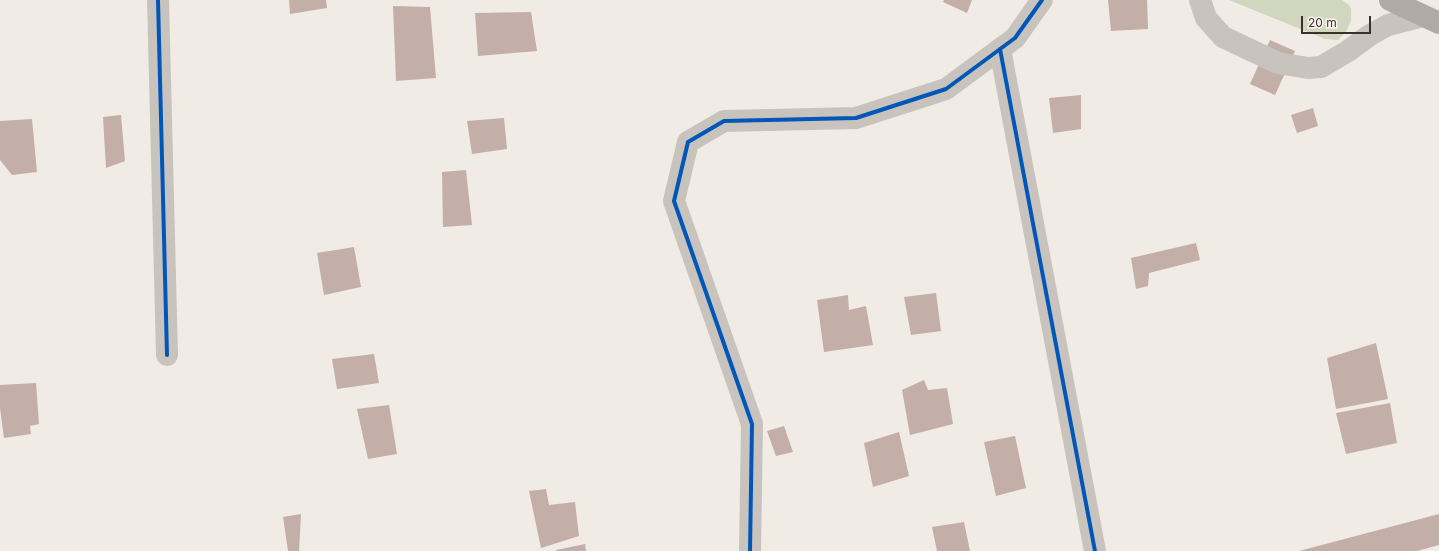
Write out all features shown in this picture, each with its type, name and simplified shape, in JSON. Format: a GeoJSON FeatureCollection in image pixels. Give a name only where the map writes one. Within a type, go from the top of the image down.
{"type":"FeatureCollection","features":[{"type":"Feature","properties":{"kind":"highway"},"geometry":{"type":"LineString","coordinates":[[1390,0],[1421,12]]}},
{"type":"Feature","properties":{"kind":"street"},"geometry":{"type":"LineString","coordinates":[[158,0],[167,355]]}},
{"type":"Feature","properties":{"kind":"street"},"geometry":{"type":"LineString","coordinates":[[750,551],[752,424],[674,201],[688,142],[724,121],[856,118],[946,89],[1015,38],[1042,0]]}},
{"type":"Feature","properties":{"kind":"street"},"geometry":{"type":"LineString","coordinates":[[1200,0],[1206,18],[1223,37],[1278,63],[1308,68],[1321,66],[1348,51],[1370,34],[1421,12]]}},
{"type":"Feature","properties":{"kind":"street"},"geometry":{"type":"LineString","coordinates":[[1000,49],[1095,551]]}},
{"type":"Feature","properties":{"kind":"green space"},"geometry":{"type":"Polygon","coordinates":[[[1229,0],[1342,0],[1349,5],[1351,9],[1351,21],[1346,32],[1338,40],[1325,39],[1229,0]]]}},
{"type":"Feature","properties":{"kind":"building"},"geometry":{"type":"Polygon","coordinates":[[[289,0],[326,0],[327,8],[290,14],[289,0]]]}},
{"type":"Feature","properties":{"kind":"building"},"geometry":{"type":"Polygon","coordinates":[[[944,0],[972,0],[967,13],[943,2],[944,0]]]}},
{"type":"Feature","properties":{"kind":"building"},"geometry":{"type":"Polygon","coordinates":[[[1108,0],[1147,0],[1148,29],[1111,31],[1108,0]]]}},
{"type":"Feature","properties":{"kind":"building"},"geometry":{"type":"Polygon","coordinates":[[[393,6],[430,7],[436,78],[396,81],[393,6]]]}},
{"type":"Feature","properties":{"kind":"building"},"geometry":{"type":"Polygon","coordinates":[[[531,12],[537,51],[478,56],[475,13],[531,12]]]}},
{"type":"Feature","properties":{"kind":"building"},"geometry":{"type":"Polygon","coordinates":[[[1270,40],[1295,51],[1275,95],[1250,84],[1270,40]]]}},
{"type":"Feature","properties":{"kind":"building"},"geometry":{"type":"Polygon","coordinates":[[[1081,95],[1081,129],[1053,133],[1049,98],[1081,95]]]}},
{"type":"Feature","properties":{"kind":"building"},"geometry":{"type":"Polygon","coordinates":[[[1313,108],[1318,126],[1297,133],[1291,115],[1313,108]]]}},
{"type":"Feature","properties":{"kind":"building"},"geometry":{"type":"Polygon","coordinates":[[[121,115],[125,161],[106,168],[103,117],[121,115]]]}},
{"type":"Feature","properties":{"kind":"building"},"geometry":{"type":"Polygon","coordinates":[[[504,118],[507,149],[472,154],[467,121],[504,118]]]}},
{"type":"Feature","properties":{"kind":"building"},"geometry":{"type":"Polygon","coordinates":[[[32,119],[37,172],[12,175],[0,160],[0,121],[32,119]]]}},
{"type":"Feature","properties":{"kind":"building"},"geometry":{"type":"Polygon","coordinates":[[[466,170],[472,225],[443,227],[442,172],[466,170]]]}},
{"type":"Feature","properties":{"kind":"building"},"geometry":{"type":"Polygon","coordinates":[[[1196,243],[1200,260],[1149,273],[1148,286],[1136,289],[1131,258],[1196,243]]]}},
{"type":"Feature","properties":{"kind":"building"},"geometry":{"type":"Polygon","coordinates":[[[354,247],[361,287],[324,295],[317,253],[354,247]]]}},
{"type":"Feature","properties":{"kind":"building"},"geometry":{"type":"Polygon","coordinates":[[[936,293],[941,331],[911,335],[904,297],[936,293]]]}},
{"type":"Feature","properties":{"kind":"building"},"geometry":{"type":"Polygon","coordinates":[[[848,295],[849,310],[866,306],[873,345],[824,352],[817,300],[848,295]]]}},
{"type":"Feature","properties":{"kind":"building"},"geometry":{"type":"Polygon","coordinates":[[[1376,343],[1388,399],[1336,409],[1327,358],[1376,343]]]}},
{"type":"Feature","properties":{"kind":"building"},"geometry":{"type":"Polygon","coordinates":[[[374,354],[379,383],[337,389],[332,359],[374,354]]]}},
{"type":"Feature","properties":{"kind":"building"},"geometry":{"type":"Polygon","coordinates":[[[924,380],[928,390],[947,388],[953,424],[910,435],[902,390],[924,380]]]}},
{"type":"Feature","properties":{"kind":"building"},"geometry":{"type":"Polygon","coordinates":[[[36,383],[39,424],[30,426],[31,434],[4,438],[0,408],[0,385],[36,383]]]}},
{"type":"Feature","properties":{"kind":"building"},"geometry":{"type":"Polygon","coordinates":[[[1390,403],[1397,443],[1346,454],[1336,413],[1390,403]]]}},
{"type":"Feature","properties":{"kind":"building"},"geometry":{"type":"Polygon","coordinates":[[[389,405],[397,454],[368,459],[357,409],[389,405]]]}},
{"type":"Feature","properties":{"kind":"building"},"geometry":{"type":"Polygon","coordinates":[[[784,426],[793,452],[776,456],[767,431],[784,426]]]}},
{"type":"Feature","properties":{"kind":"building"},"geometry":{"type":"Polygon","coordinates":[[[899,432],[909,476],[873,487],[864,443],[899,432]]]}},
{"type":"Feature","properties":{"kind":"building"},"geometry":{"type":"Polygon","coordinates":[[[1015,436],[1026,488],[996,496],[984,442],[1015,436]]]}},
{"type":"Feature","properties":{"kind":"building"},"geometry":{"type":"Polygon","coordinates":[[[546,489],[549,505],[575,502],[579,536],[541,548],[529,491],[546,489]]]}},
{"type":"Feature","properties":{"kind":"building"},"geometry":{"type":"Polygon","coordinates":[[[301,514],[299,551],[288,551],[283,517],[301,514]]]}},
{"type":"Feature","properties":{"kind":"building"},"geometry":{"type":"Polygon","coordinates":[[[1439,514],[1439,545],[1417,551],[1299,551],[1439,514]]]}},
{"type":"Feature","properties":{"kind":"building"},"geometry":{"type":"Polygon","coordinates":[[[964,522],[970,551],[937,551],[932,527],[964,522]]]}},
{"type":"Feature","properties":{"kind":"building"},"geometry":{"type":"Polygon","coordinates":[[[585,544],[586,551],[556,551],[556,550],[585,544]]]}},
{"type":"Feature","properties":{"kind":"cycle path"},"geometry":{"type":"LineString","coordinates":[[158,0],[167,355]]}},
{"type":"Feature","properties":{"kind":"cycle path"},"geometry":{"type":"LineString","coordinates":[[750,551],[752,424],[674,201],[688,142],[724,121],[856,118],[946,89],[1015,38],[1042,0]]}},
{"type":"Feature","properties":{"kind":"cycle path"},"geometry":{"type":"LineString","coordinates":[[1000,49],[1095,551]]}}]}
